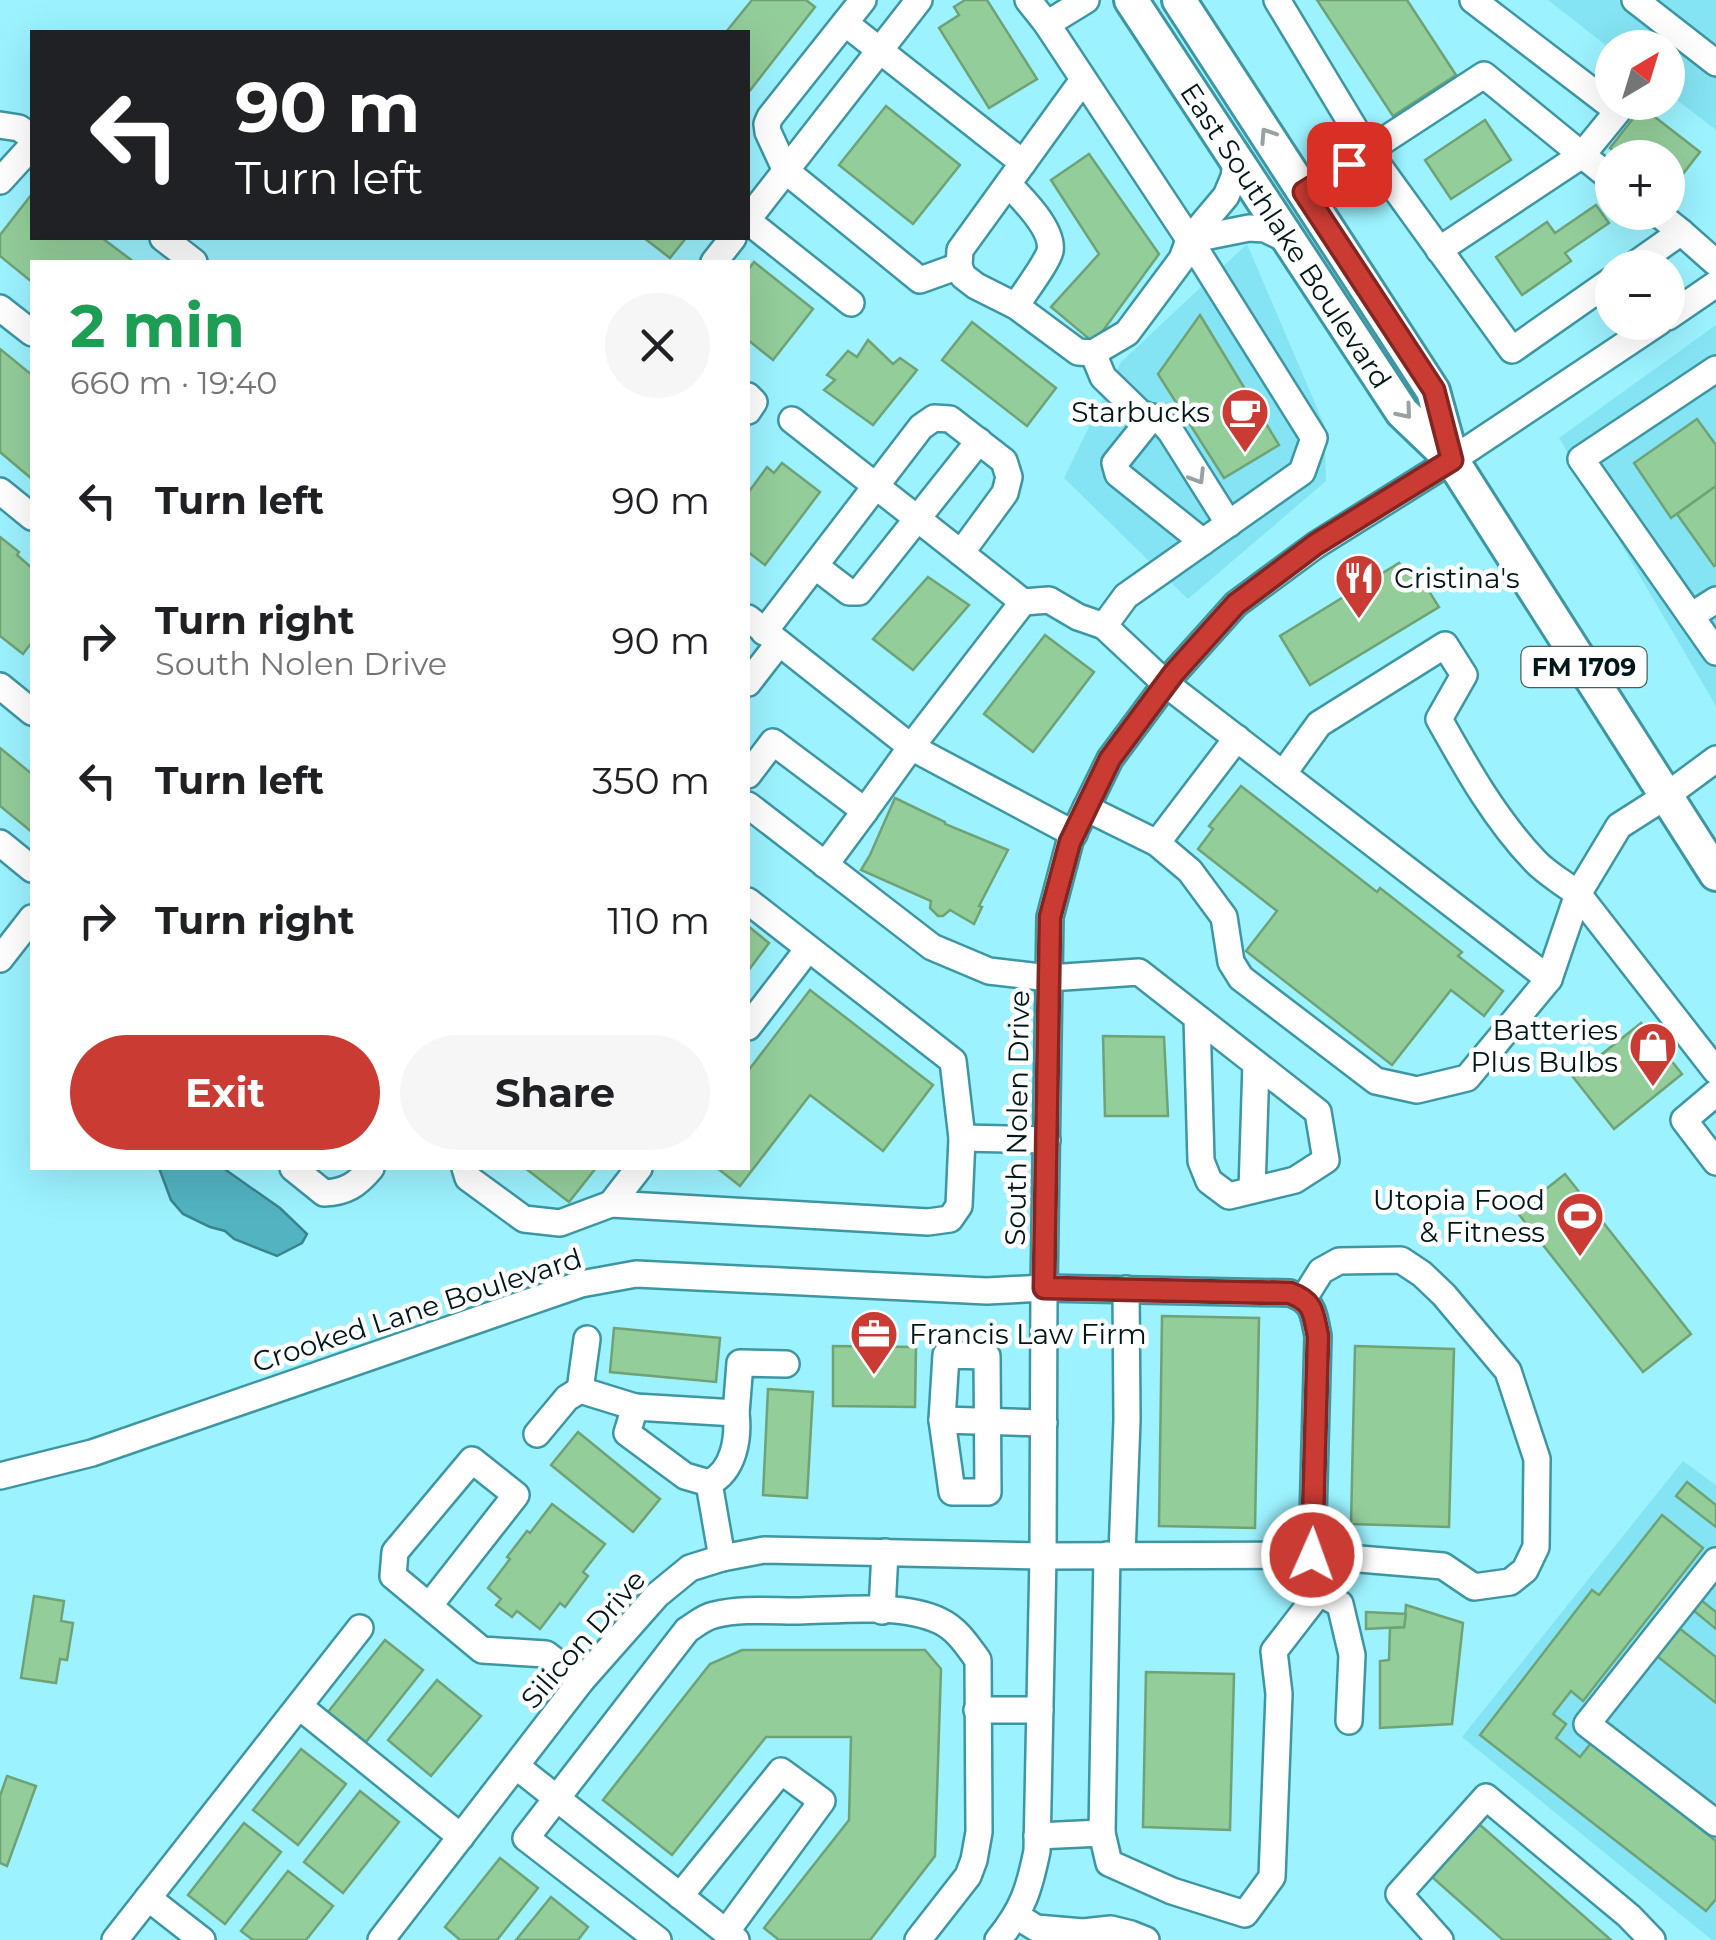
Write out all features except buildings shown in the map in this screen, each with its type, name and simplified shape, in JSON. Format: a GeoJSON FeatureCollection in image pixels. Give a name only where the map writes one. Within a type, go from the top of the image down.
{"type":"FeatureCollection","features":[{"type":"Feature","properties":{"kind":"main road","name":"East Southlake Boulevard"},"geometry":{"type":"LineString","coordinates":[[1131,0],[1402,412],[1452,460],[1716,874]]}},
{"type":"Feature","properties":{"kind":"main road","name":"East Southlake Boulevard"},"geometry":{"type":"LineString","coordinates":[[1179,0],[1434,390],[1452,460]]}},
{"type":"Feature","properties":{"kind":"street"},"geometry":{"type":"LineString","coordinates":[[863,0],[766,124],[786,171],[920,280],[959,266]]}},
{"type":"Feature","properties":{"kind":"street"},"geometry":{"type":"LineString","coordinates":[[851,303],[750,210],[786,171],[919,0]]}},
{"type":"Feature","properties":{"kind":"street"},"geometry":{"type":"LineString","coordinates":[[1028,0],[1189,240],[1314,438],[1302,472],[1126,596],[1104,626]]}},
{"type":"Feature","properties":{"kind":"street"},"geometry":{"type":"LineString","coordinates":[[1047,24],[1086,0]]}},
{"type":"Feature","properties":{"kind":"street"},"geometry":{"type":"LineString","coordinates":[[1277,0],[1368,152],[1512,350],[1595,292]]}},
{"type":"Feature","properties":{"kind":"street"},"geometry":{"type":"LineString","coordinates":[[1439,250],[1582,155],[1618,111],[1473,0]]}},
{"type":"Feature","properties":{"kind":"street"},"geometry":{"type":"LineString","coordinates":[[1635,0],[1716,63]]}},
{"type":"Feature","properties":{"kind":"street"},"geometry":{"type":"LineString","coordinates":[[844,23],[1016,174],[1026,202],[1050,244],[1049,256],[1016,306]]}},
{"type":"Feature","properties":{"kind":"street"},"geometry":{"type":"LineString","coordinates":[[1304,192],[1484,75],[1595,165]]}},
{"type":"Feature","properties":{"kind":"street"},"geometry":{"type":"LineString","coordinates":[[1084,80],[960,250],[959,266],[976,286],[1016,306],[1078,352],[1093,353],[1127,333],[1182,259],[1189,240],[1226,196],[1236,160]]}},
{"type":"Feature","properties":{"kind":"street"},"geometry":{"type":"LineString","coordinates":[[0,126],[19,128],[30,136]]}},
{"type":"Feature","properties":{"kind":"street"},"geometry":{"type":"LineString","coordinates":[[0,182],[30,148]]}},
{"type":"Feature","properties":{"kind":"street"},"geometry":{"type":"LineString","coordinates":[[1189,240],[1249,228],[1265,229],[1290,242]]}},
{"type":"Feature","properties":{"kind":"street"},"geometry":{"type":"LineString","coordinates":[[1679,230],[1716,263]]}},
{"type":"Feature","properties":{"kind":"street"},"geometry":{"type":"LineString","coordinates":[[1656,250],[1682,232]]}},
{"type":"Feature","properties":{"kind":"street"},"geometry":{"type":"LineString","coordinates":[[166,240],[191,260]]}},
{"type":"Feature","properties":{"kind":"street"},"geometry":{"type":"LineString","coordinates":[[716,260],[732,240]]}},
{"type":"Feature","properties":{"kind":"street"},"geometry":{"type":"LineString","coordinates":[[1685,305],[1716,284]]}},
{"type":"Feature","properties":{"kind":"street"},"geometry":{"type":"LineString","coordinates":[[0,308],[30,331]]}},
{"type":"Feature","properties":{"kind":"street","name":"South Nolen Drive"},"geometry":{"type":"LineString","coordinates":[[998,1940],[1017,1916],[1030,1886],[1037,1851],[1050,917],[1074,834],[1110,759],[1166,684],[1236,604],[1316,544],[1452,460],[1631,340]]}},
{"type":"Feature","properties":{"kind":"street"},"geometry":{"type":"LineString","coordinates":[[1093,353],[1103,378],[1140,413],[1162,422],[1171,432],[1228,524]]}},
{"type":"Feature","properties":{"kind":"street"},"geometry":{"type":"LineString","coordinates":[[1716,369],[1582,459],[1716,652]]}},
{"type":"Feature","properties":{"kind":"street"},"geometry":{"type":"LineString","coordinates":[[1152,417],[1115,463],[1118,474],[1202,542]]}},
{"type":"Feature","properties":{"kind":"street"},"geometry":{"type":"LineString","coordinates":[[750,676],[764,631],[921,427],[934,418],[950,419],[1004,461],[1008,478],[1005,494],[960,553]]}},
{"type":"Feature","properties":{"kind":"street"},"geometry":{"type":"LineString","coordinates":[[792,420],[1023,602],[1049,600],[1104,626],[1166,684],[1549,979]]}},
{"type":"Feature","properties":{"kind":"street"},"geometry":{"type":"LineString","coordinates":[[814,566],[849,592],[859,592],[978,441]]}},
{"type":"Feature","properties":{"kind":"street"},"geometry":{"type":"LineString","coordinates":[[0,491],[30,515]]}},
{"type":"Feature","properties":{"kind":"street"},"geometry":{"type":"LineString","coordinates":[[1691,616],[1716,600]]}},
{"type":"Feature","properties":{"kind":"street"},"geometry":{"type":"LineString","coordinates":[[825,864],[1023,602]]}},
{"type":"Feature","properties":{"kind":"street"},"geometry":{"type":"LineString","coordinates":[[764,631],[910,747],[1074,834]]}},
{"type":"Feature","properties":{"kind":"street"},"geometry":{"type":"LineString","coordinates":[[1283,774],[1319,724],[1445,645],[1464,675],[1439,719],[1478,789],[1537,863],[1578,894],[1716,1071]]}},
{"type":"Feature","properties":{"kind":"street"},"geometry":{"type":"LineString","coordinates":[[0,686],[30,705]]}},
{"type":"Feature","properties":{"kind":"street"},"geometry":{"type":"LineString","coordinates":[[1156,842],[1236,738]]}},
{"type":"Feature","properties":{"kind":"street"},"geometry":{"type":"LineString","coordinates":[[750,772],[774,742],[864,811]]}},
{"type":"Feature","properties":{"kind":"street"},"geometry":{"type":"LineString","coordinates":[[1086,808],[1156,842],[1190,871],[1224,916],[1231,962],[1241,978],[1376,1081],[1416,1090],[1467,1078],[1549,979],[1578,894],[1619,826],[1716,759]]}},
{"type":"Feature","properties":{"kind":"street"},"geometry":{"type":"LineString","coordinates":[[750,807],[932,947],[989,970],[1049,978],[1138,972],[1198,1018],[1318,1112],[1326,1160],[1295,1180],[1229,1196],[1209,1181],[1201,1162],[1198,1018]]}},
{"type":"Feature","properties":{"kind":"street"},"geometry":{"type":"LineString","coordinates":[[0,844],[30,867]]}},
{"type":"Feature","properties":{"kind":"street"},"geometry":{"type":"LineString","coordinates":[[466,1170],[468,1178],[524,1219],[560,1223],[611,1204],[928,1222],[950,1219],[959,1206],[962,1138],[953,1060],[750,903]]}},
{"type":"Feature","properties":{"kind":"street"},"geometry":{"type":"LineString","coordinates":[[0,959],[30,921]]}},
{"type":"Feature","properties":{"kind":"street"},"geometry":{"type":"LineString","coordinates":[[750,1024],[808,949]]}},
{"type":"Feature","properties":{"kind":"street"},"geometry":{"type":"LineString","coordinates":[[1252,1190],[1256,1064]]}},
{"type":"Feature","properties":{"kind":"street"},"geometry":{"type":"LineString","coordinates":[[1715,1161],[1684,1120],[1716,1094]]}},
{"type":"Feature","properties":{"kind":"street"},"geometry":{"type":"LineString","coordinates":[[962,1138],[1047,1140]]}},
{"type":"Feature","properties":{"kind":"street"},"geometry":{"type":"LineString","coordinates":[[295,1170],[324,1193],[343,1192],[360,1182],[369,1170]]}},
{"type":"Feature","properties":{"kind":"street"},"geometry":{"type":"LineString","coordinates":[[611,1204],[636,1170]]}},
{"type":"Feature","properties":{"kind":"street","name":"Silicon Drive"},"geometry":{"type":"LineString","coordinates":[[396,1935],[461,1837],[581,1681],[657,1595],[690,1568],[764,1550],[1044,1556],[1312,1555],[1443,1566],[1474,1587],[1510,1582],[1525,1570],[1536,1547],[1537,1459],[1508,1371],[1444,1295],[1401,1260],[1339,1261],[1320,1271],[1304,1298]]}},
{"type":"Feature","properties":{"kind":"street","name":"Crooked Lane Boulevard"},"geometry":{"type":"LineString","coordinates":[[0,1476],[92,1454],[580,1284],[636,1274],[987,1291],[1044,1288],[1290,1293],[1304,1298]]}},
{"type":"Feature","properties":{"kind":"street"},"geometry":{"type":"LineString","coordinates":[[1126,1289],[1127,1420],[1114,1556],[1102,1833],[1110,1863],[1172,1891],[1245,1914],[1272,1877],[1279,1694],[1274,1650],[1315,1598],[1323,1595]]}},
{"type":"Feature","properties":{"kind":"street"},"geometry":{"type":"LineString","coordinates":[[1304,1298],[1313,1312],[1318,1336],[1312,1555],[1323,1595],[1340,1604],[1352,1655],[1349,1721]]}},
{"type":"Feature","properties":{"kind":"street"},"geometry":{"type":"LineString","coordinates":[[580,1390],[586,1339]]}},
{"type":"Feature","properties":{"kind":"street"},"geometry":{"type":"LineString","coordinates":[[946,1354],[987,1356],[988,1492],[952,1492],[942,1420],[946,1354]]}},
{"type":"Feature","properties":{"kind":"street"},"geometry":{"type":"LineString","coordinates":[[635,1407],[628,1434],[684,1476],[709,1483],[719,1478],[733,1454],[738,1432],[740,1364],[786,1364]]}},
{"type":"Feature","properties":{"kind":"street"},"geometry":{"type":"LineString","coordinates":[[537,1434],[567,1398],[580,1390],[635,1407],[736,1413]]}},
{"type":"Feature","properties":{"kind":"street"},"geometry":{"type":"LineString","coordinates":[[942,1420],[1044,1423]]}},
{"type":"Feature","properties":{"kind":"street"},"geometry":{"type":"LineString","coordinates":[[428,1606],[516,1495],[472,1460],[395,1552],[393,1576],[428,1606],[482,1650],[546,1654],[581,1681]]}},
{"type":"Feature","properties":{"kind":"street"},"geometry":{"type":"LineString","coordinates":[[709,1483],[722,1558]]}},
{"type":"Feature","properties":{"kind":"street"},"geometry":{"type":"LineString","coordinates":[[882,1611],[885,1552]]}},
{"type":"Feature","properties":{"kind":"street"},"geometry":{"type":"LineString","coordinates":[[1716,1561],[1587,1724],[1716,1823]]}},
{"type":"Feature","properties":{"kind":"street"},"geometry":{"type":"LineString","coordinates":[[658,1940],[526,1838],[687,1630],[706,1618],[734,1611],[882,1611],[910,1612],[937,1619],[963,1639],[978,1660],[978,1832],[974,1860],[968,1876],[918,1940]]}},
{"type":"Feature","properties":{"kind":"street"},"geometry":{"type":"LineString","coordinates":[[116,1940],[360,1628]]}},
{"type":"Feature","properties":{"kind":"street"},"geometry":{"type":"LineString","coordinates":[[298,1706],[461,1837]]}},
{"type":"Feature","properties":{"kind":"street"},"geometry":{"type":"LineString","coordinates":[[978,1710],[1040,1710]]}},
{"type":"Feature","properties":{"kind":"street"},"geometry":{"type":"LineString","coordinates":[[516,1766],[555,1798],[731,1936],[822,1801],[781,1771],[680,1896]]}},
{"type":"Feature","properties":{"kind":"street"},"geometry":{"type":"LineString","coordinates":[[1440,1940],[1399,1894],[1486,1797],[1629,1916],[1652,1940]]}},
{"type":"Feature","properties":{"kind":"street"},"geometry":{"type":"LineString","coordinates":[[1037,1836],[1102,1833]]}},
{"type":"Feature","properties":{"kind":"street"},"geometry":{"type":"LineString","coordinates":[[148,1898],[202,1940]]}},
{"type":"Feature","properties":{"kind":"street"},"geometry":{"type":"LineString","coordinates":[[1017,1916],[1036,1928],[1080,1936],[1111,1930],[1146,1940]]}},
{"type":"Feature","properties":{"kind":"shaded area"},"geometry":{"type":"Polygon","coordinates":[[[1548,0],[1716,0],[1716,130],[1685,106],[1685,30],[1595,30],[1595,37],[1548,0]]]}},
{"type":"Feature","properties":{"kind":"shaded area"},"geometry":{"type":"Polygon","coordinates":[[[1247,244],[1324,424],[1326,481],[1188,599],[1064,478],[1121,362],[1247,244]]]}},
{"type":"Feature","properties":{"kind":"shaded area"},"geometry":{"type":"Polygon","coordinates":[[[1716,325],[1716,706],[1559,438],[1716,325]]]}},
{"type":"Feature","properties":{"kind":"shaded area"},"geometry":{"type":"Polygon","coordinates":[[[160,1170],[226,1170],[280,1208],[307,1234],[302,1243],[277,1256],[183,1214],[171,1200],[160,1170]]]}},
{"type":"Feature","properties":{"kind":"shaded area"},"geometry":{"type":"Polygon","coordinates":[[[1683,1461],[1716,1485],[1716,1940],[1462,1737],[1683,1461]]]}},
{"type":"Feature","properties":{"kind":"place","name":"Starbucks"},"geometry":{"type":"Point","coordinates":[1245,454]}},
{"type":"Feature","properties":{"kind":"place","name":"Cristina's"},"geometry":{"type":"Point","coordinates":[1359,620]}},
{"type":"Feature","properties":{"kind":"place","name":"Batteries Plus Bulbs"},"geometry":{"type":"Point","coordinates":[1653,1088]}},
{"type":"Feature","properties":{"kind":"place","name":"Utopia Food & Fitness"},"geometry":{"type":"Point","coordinates":[1580,1258]}},
{"type":"Feature","properties":{"kind":"place","name":"Francis Law Firm"},"geometry":{"type":"Point","coordinates":[874,1376]}},
{"type":"Feature","properties":{"kind":"route"},"geometry":{"type":"LineString","coordinates":[[1312,1555],[1318,1336],[1313,1312],[1304,1298],[1290,1293],[1044,1288],[1050,917],[1070,842],[1110,759],[1174,673],[1236,604],[1316,544],[1452,460],[1434,390],[1304,192],[1349,164]]}}]}
